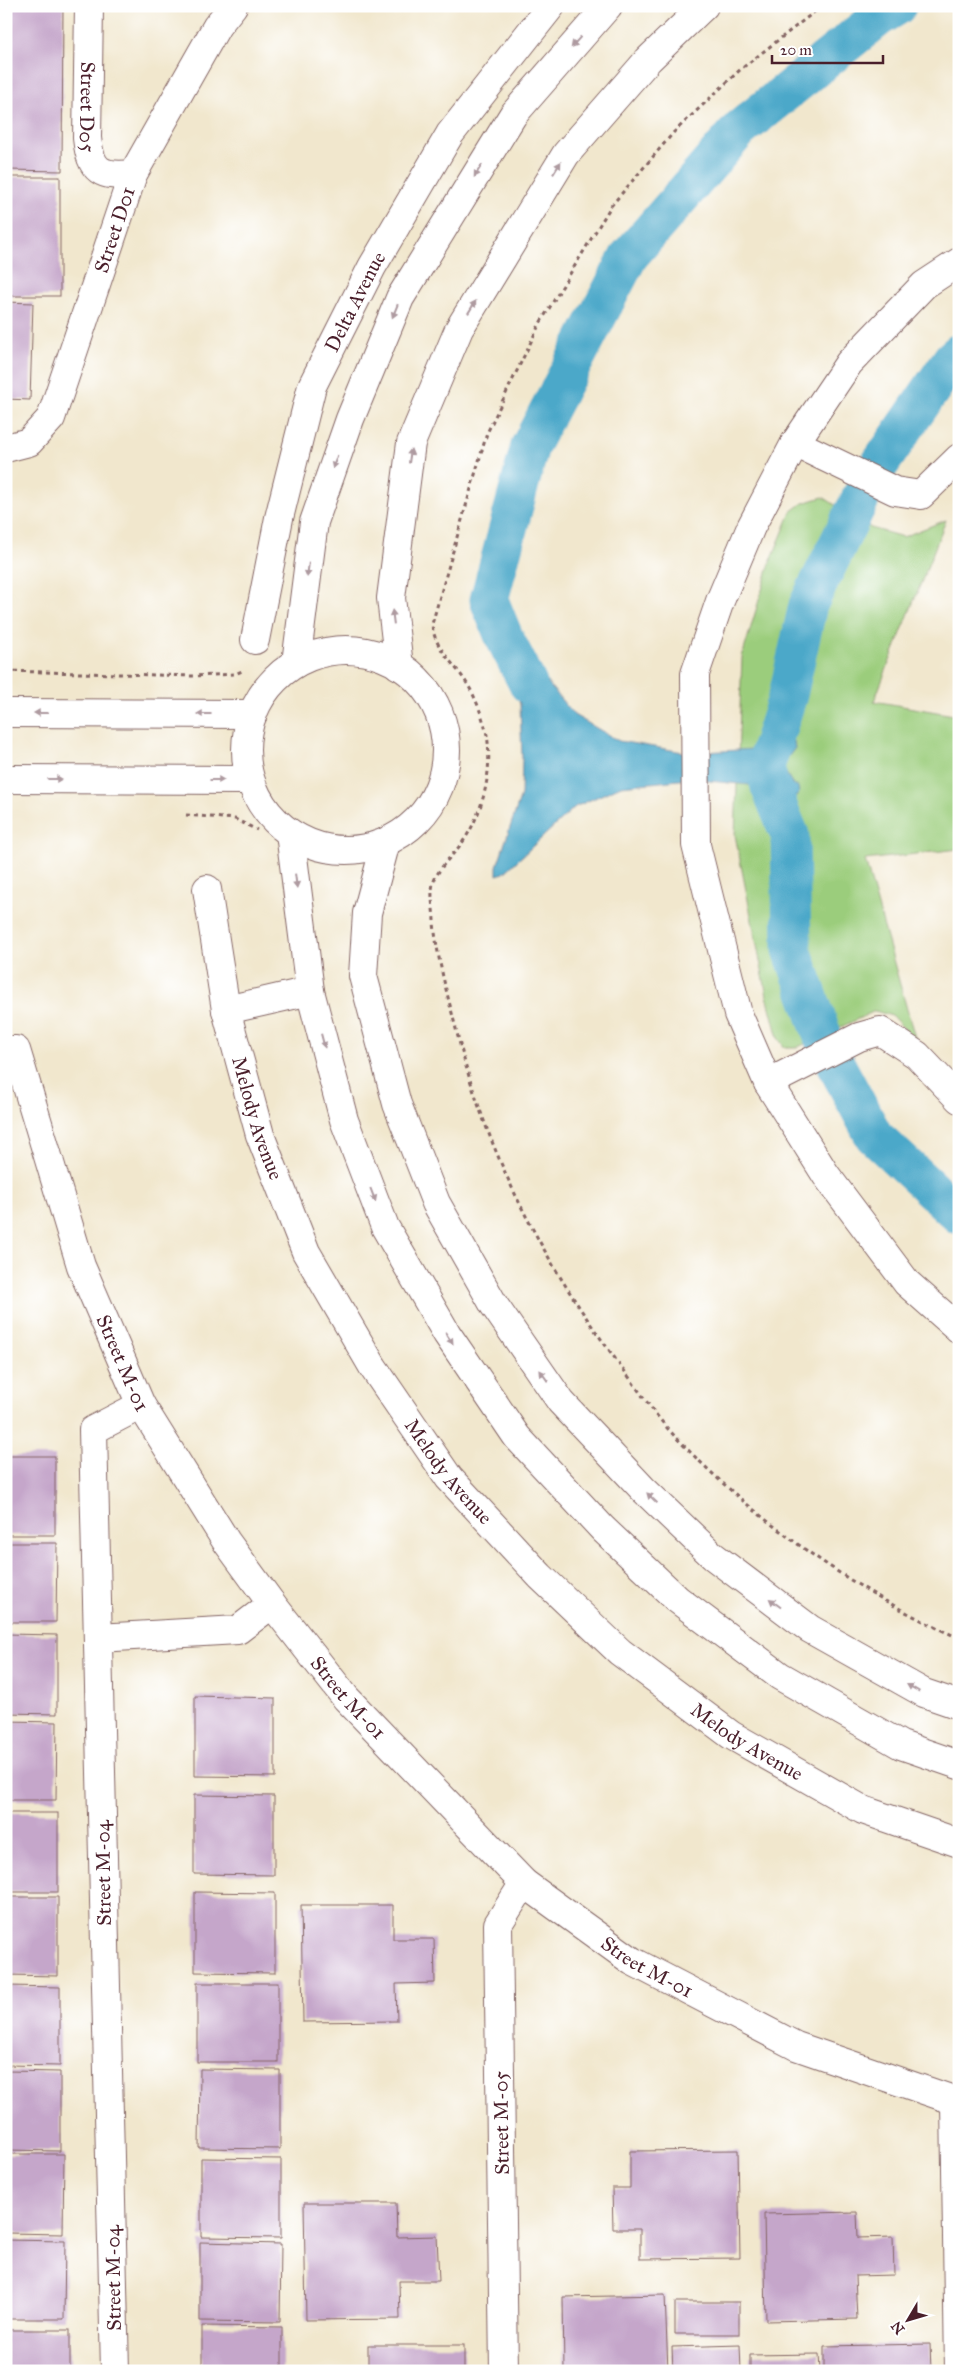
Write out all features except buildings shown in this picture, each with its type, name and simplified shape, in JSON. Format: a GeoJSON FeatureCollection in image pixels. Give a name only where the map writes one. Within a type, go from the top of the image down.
{"type":"FeatureCollection","features":[{"type":"Feature","properties":{"kind":"street","name":"Street D05"},"geometry":{"type":"LineString","coordinates":[[89,6],[87,138],[89,155],[96,169],[112,176],[133,174]]}},
{"type":"Feature","properties":{"kind":"street","name":"Street D01"},"geometry":{"type":"LineString","coordinates":[[6,448],[29,442],[51,418],[133,174],[217,26],[233,6]]}},
{"type":"Feature","properties":{"kind":"street","name":"Delta Avenue"},"geometry":{"type":"LineString","coordinates":[[254,640],[279,518],[312,386],[372,267],[450,134],[552,6]]}},
{"type":"Feature","properties":{"kind":"street"},"geometry":{"type":"LineString","coordinates":[[296,663],[314,522],[350,419],[400,298],[513,115],[608,6]]}},
{"type":"Feature","properties":{"kind":"street"},"geometry":{"type":"LineString","coordinates":[[399,666],[390,598],[412,443],[459,329],[566,154],[648,60],[704,6]]}},
{"type":"Feature","properties":{"kind":"street"},"geometry":{"type":"LineString","coordinates":[[959,262],[924,285],[849,362],[795,443],[751,527],[720,601],[695,674],[696,845],[738,1014],[768,1083],[826,1175],[907,1282],[959,1329]]}},
{"type":"Feature","properties":{"kind":"street"},"geometry":{"type":"LineString","coordinates":[[795,443],[895,491],[921,495],[959,458]]}},
{"type":"Feature","properties":{"kind":"street"},"geometry":{"type":"LineString","coordinates":[[279,518],[314,522]]}},
{"type":"Feature","properties":{"kind":"street"},"geometry":{"type":"LineString","coordinates":[[350,650],[377,655],[399,666],[405,669],[427,691],[442,719],[447,750],[442,781],[428,810],[406,831],[386,842],[360,851],[318,846],[290,832],[272,817],[249,780],[247,744],[253,714],[270,685],[296,663],[314,654],[350,650]]}},
{"type":"Feature","properties":{"kind":"street"},"geometry":{"type":"LineString","coordinates":[[6,713],[253,714]]}},
{"type":"Feature","properties":{"kind":"street"},"geometry":{"type":"LineString","coordinates":[[6,779],[249,780]]}},
{"type":"Feature","properties":{"kind":"street"},"geometry":{"type":"LineString","coordinates":[[290,832],[310,991],[344,1120],[386,1227],[447,1334],[517,1437],[603,1529],[678,1599],[780,1676],[901,1745],[959,1765]]}},
{"type":"Feature","properties":{"kind":"street"},"geometry":{"type":"LineString","coordinates":[[386,842],[367,913],[364,976],[397,1104],[436,1203],[494,1305],[561,1402],[643,1489],[713,1556],[810,1629],[924,1693],[959,1705]]}},
{"type":"Feature","properties":{"kind":"street","name":"Melody Avenue"},"geometry":{"type":"LineString","coordinates":[[207,889],[226,1010],[260,1134],[306,1252],[373,1367],[449,1478],[540,1576],[620,1652],[731,1735],[863,1810],[959,1844]]}},
{"type":"Feature","properties":{"kind":"street"},"geometry":{"type":"LineString","coordinates":[[226,1010],[310,991]]}},
{"type":"Feature","properties":{"kind":"street"},"geometry":{"type":"LineString","coordinates":[[768,1083],[800,1065],[859,1037],[880,1031],[917,1055],[959,1099]]}},
{"type":"Feature","properties":{"kind":"street","name":"Street M-01"},"geometry":{"type":"LineString","coordinates":[[6,1050],[16,1050],[81,1266],[141,1405],[226,1541],[272,1604],[346,1698],[524,1883],[632,1961],[796,2046],[957,2102]]}},
{"type":"Feature","properties":{"kind":"street","name":"Street M-04"},"geometry":{"type":"LineString","coordinates":[[115,2371],[93,1430],[141,1405]]}},
{"type":"Feature","properties":{"kind":"street"},"geometry":{"type":"LineString","coordinates":[[98,1638],[238,1630],[272,1604]]}},
{"type":"Feature","properties":{"kind":"street","name":"Street M-05"},"geometry":{"type":"LineString","coordinates":[[504,2371],[498,1924],[524,1883]]}},
{"type":"Feature","properties":{"kind":"street"},"geometry":{"type":"LineString","coordinates":[[957,2102],[959,2371]]}},
{"type":"Feature","properties":{"kind":"path"},"geometry":{"type":"LineString","coordinates":[[822,6],[741,69],[674,132],[611,206],[540,325],[487,434],[432,624],[433,638],[467,683],[475,698],[487,736],[488,767],[482,804],[464,839],[432,885],[436,948],[467,1073],[493,1148],[534,1234],[592,1327],[668,1428],[737,1496],[822,1561],[911,1617],[959,1638]]}},
{"type":"Feature","properties":{"kind":"green space"},"geometry":{"type":"Polygon","coordinates":[[[823,497],[871,528],[903,537],[946,520],[874,701],[959,716],[959,849],[865,860],[916,1041],[892,1016],[875,1011],[796,1048],[785,1048],[778,1038],[767,996],[735,835],[742,657],[770,563],[791,512],[803,503],[823,497]]]}},
{"type":"Feature","properties":{"kind":"water"},"geometry":{"type":"Polygon","coordinates":[[[504,637],[513,641],[574,715],[619,741],[689,753],[770,748],[781,740],[794,741],[795,748],[786,760],[783,768],[792,783],[798,787],[799,793],[796,797],[782,797],[770,787],[689,779],[621,786],[575,807],[504,873],[497,875],[497,866],[521,795],[520,705],[504,646],[504,637]]]}},
{"type":"Feature","properties":{"kind":"waterway"},"geometry":{"type":"LineString","coordinates":[[528,684],[504,637],[489,600],[530,446],[629,256],[740,129],[879,17],[897,6]]}},
{"type":"Feature","properties":{"kind":"waterway"},"geometry":{"type":"LineString","coordinates":[[959,353],[952,359],[871,477],[808,605],[788,695],[765,767],[770,787],[790,835],[792,950],[827,1048],[874,1136],[959,1215]]}}]}
